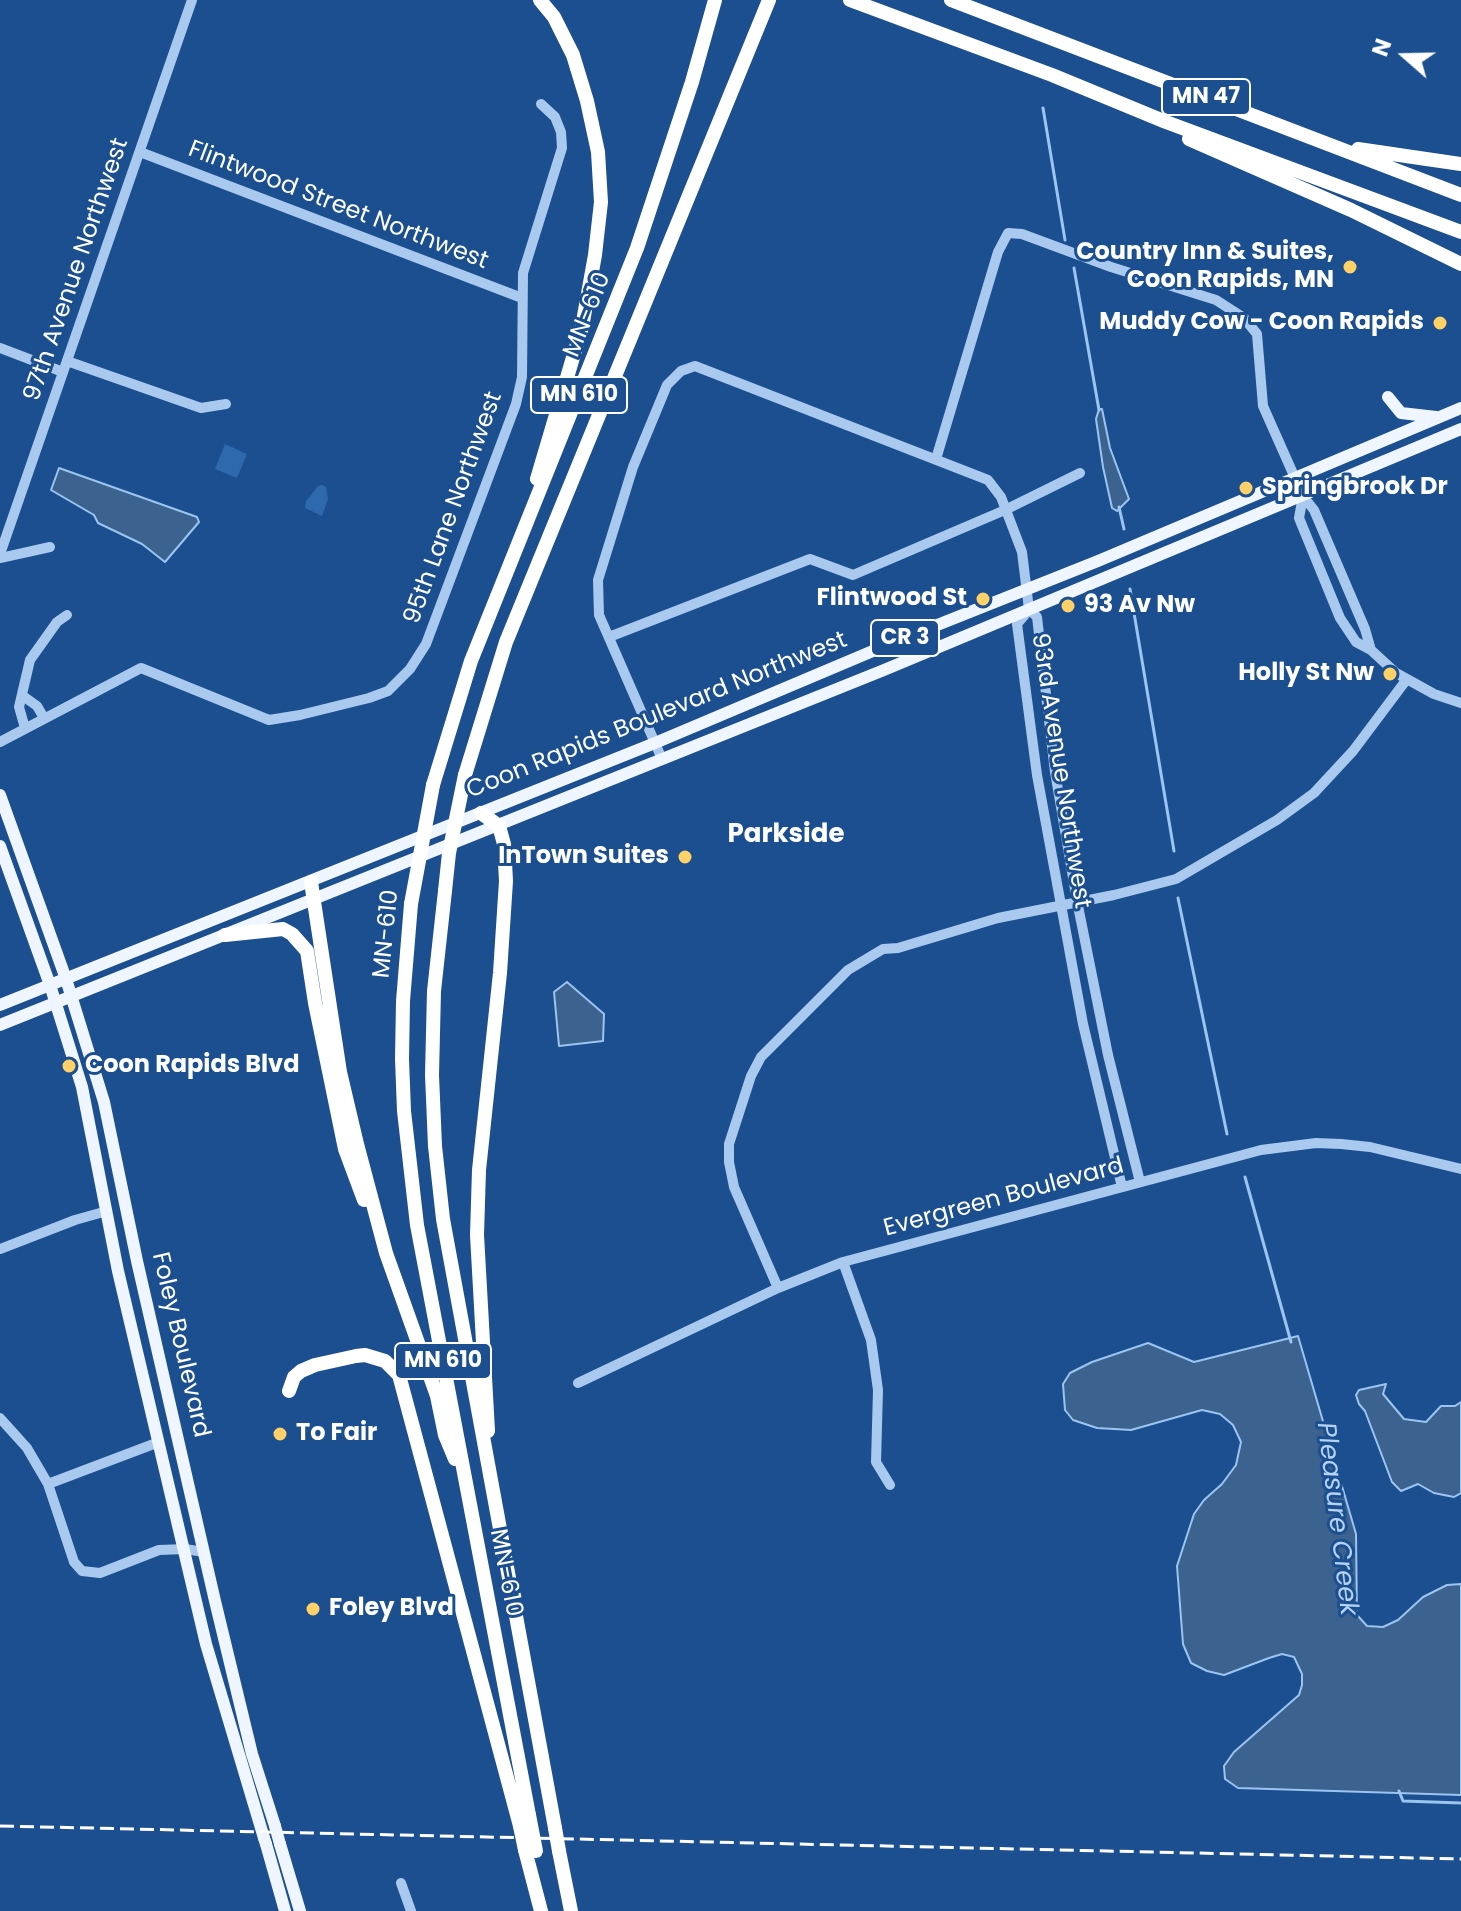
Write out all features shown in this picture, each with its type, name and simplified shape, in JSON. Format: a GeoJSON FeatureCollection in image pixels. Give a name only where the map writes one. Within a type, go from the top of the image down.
{"type":"FeatureCollection","features":[{"type":"Feature","properties":{"kind":"highway"},"geometry":{"type":"LineString","coordinates":[[532,510],[538,472],[582,327],[601,202],[598,152],[587,101],[573,55],[554,17],[540,0]]}},
{"type":"Feature","properties":{"kind":"highway","name":"MN-610"},"geometry":{"type":"LineString","coordinates":[[544,1911],[524,1820],[468,1493],[417,1225],[404,1111],[403,1001],[411,904],[433,785],[471,661],[637,248],[692,82],[715,0]]}},
{"type":"Feature","properties":{"kind":"highway","name":"MN 47"},"geometry":{"type":"LineString","coordinates":[[850,0],[1461,232]]}},
{"type":"Feature","properties":{"kind":"highway","name":"MN 47"},"geometry":{"type":"LineString","coordinates":[[951,0],[1461,195]]}},
{"type":"Feature","properties":{"kind":"highway","name":"MN-610"},"geometry":{"type":"LineString","coordinates":[[571,1911],[450,1263],[435,1146],[432,1075],[434,991],[449,853],[465,775],[506,642],[747,50],[776,1]]}},
{"type":"Feature","properties":{"kind":"highway"},"geometry":{"type":"LineString","coordinates":[[1166,122],[1193,142],[1351,210],[1461,264]]}},
{"type":"Feature","properties":{"kind":"highway"},"geometry":{"type":"LineString","coordinates":[[1333,146],[1461,164]]}},
{"type":"Feature","properties":{"kind":"highway"},"geometry":{"type":"LineString","coordinates":[[481,813],[499,826],[504,844],[506,881],[500,973],[479,1170],[477,1235],[490,1487]]}},
{"type":"Feature","properties":{"kind":"highway"},"geometry":{"type":"LineString","coordinates":[[311,882],[340,1072],[386,1253]]}},
{"type":"Feature","properties":{"kind":"highway"},"geometry":{"type":"LineString","coordinates":[[225,935],[283,929],[307,951],[345,1149],[386,1253],[437,1396],[445,1435],[468,1493]]}},
{"type":"Feature","properties":{"kind":"highway"},"geometry":{"type":"LineString","coordinates":[[289,1391],[294,1377],[301,1371],[356,1356],[365,1355],[385,1361],[399,1375],[524,1820]]}},
{"type":"Feature","properties":{"kind":"main road"},"geometry":{"type":"LineString","coordinates":[[1388,397],[1397,410],[1409,415],[1435,417],[1456,410]]}},
{"type":"Feature","properties":{"kind":"main road","name":"Coon Rapids Boulevard Northwest"},"geometry":{"type":"LineString","coordinates":[[0,1005],[655,743],[1456,410]]}},
{"type":"Feature","properties":{"kind":"main road","name":"Coon Rapids Boulevard Northwest"},"geometry":{"type":"LineString","coordinates":[[0,1025],[499,826],[1461,429]]}},
{"type":"Feature","properties":{"kind":"main road"},"geometry":{"type":"LineString","coordinates":[[1410,450],[1461,436]]}},
{"type":"Feature","properties":{"kind":"main road","name":"Foley Boulevard"},"geometry":{"type":"LineString","coordinates":[[0,795],[88,1045],[117,1160],[266,1844],[285,1911]]}},
{"type":"Feature","properties":{"kind":"main road","name":"Foley Boulevard"},"geometry":{"type":"LineString","coordinates":[[0,846],[50,985],[82,1087],[118,1271],[212,1667],[280,1844],[300,1911]]}},
{"type":"Feature","properties":{"kind":"street","name":"97th Avenue Northwest"},"geometry":{"type":"LineString","coordinates":[[0,556],[192,0]]}},
{"type":"Feature","properties":{"kind":"street","name":"95th Lane Northwest"},"geometry":{"type":"LineString","coordinates":[[0,742],[141,668],[261,718],[279,719],[388,691],[410,669],[426,644],[516,404],[522,377],[522,298],[526,256],[562,148],[561,132],[555,117],[541,104]]}},
{"type":"Feature","properties":{"kind":"street","name":"Flintwood Street Northwest"},"geometry":{"type":"LineString","coordinates":[[140,152],[522,298]]}},
{"type":"Feature","properties":{"kind":"street"},"geometry":{"type":"LineString","coordinates":[[936,459],[998,252],[1008,233],[1022,234],[1111,267],[1216,300],[1244,318],[1257,334],[1263,406],[1303,496],[1314,510],[1371,650]]}},
{"type":"Feature","properties":{"kind":"street"},"geometry":{"type":"LineString","coordinates":[[0,348],[201,408],[226,404]]}},
{"type":"Feature","properties":{"kind":"street"},"geometry":{"type":"LineString","coordinates":[[662,759],[599,615],[598,580],[633,467],[667,385],[681,371],[695,366],[988,480],[1001,497],[1022,552],[1029,609]]}},
{"type":"Feature","properties":{"kind":"street"},"geometry":{"type":"LineString","coordinates":[[609,637],[810,559],[853,575],[1005,510],[1080,473]]}},
{"type":"Feature","properties":{"kind":"street"},"geometry":{"type":"LineString","coordinates":[[1303,496],[1299,518],[1340,618],[1356,642],[1371,650],[1396,673],[1434,694],[1461,703]]}},
{"type":"Feature","properties":{"kind":"street"},"geometry":{"type":"LineString","coordinates":[[0,556],[50,547]]}},
{"type":"Feature","properties":{"kind":"street","name":"93rd Avenue Northwest"},"geometry":{"type":"LineString","coordinates":[[1122,1187],[1083,1024],[1037,775],[1017,624],[1029,609],[1037,617],[1055,772],[1077,901],[1108,1055],[1140,1182]]}},
{"type":"Feature","properties":{"kind":"street"},"geometry":{"type":"LineString","coordinates":[[25,728],[19,715],[23,696],[21,688],[30,660],[57,622],[67,615]]}},
{"type":"Feature","properties":{"kind":"street"},"geometry":{"type":"LineString","coordinates":[[778,1288],[738,1197],[729,1159],[734,1125],[761,1057],[829,988],[862,959],[883,949],[898,948],[998,918],[1176,879],[1277,820],[1314,793],[1353,751],[1407,679]]}},
{"type":"Feature","properties":{"kind":"street"},"geometry":{"type":"LineString","coordinates":[[23,696],[37,706],[44,718]]}},
{"type":"Feature","properties":{"kind":"street","name":"Evergreen Boulevard"},"geometry":{"type":"LineString","coordinates":[[578,1383],[778,1288],[843,1262],[1261,1150],[1316,1143],[1370,1147],[1461,1169]]}},
{"type":"Feature","properties":{"kind":"street"},"geometry":{"type":"LineString","coordinates":[[0,1249],[107,1211]]}},
{"type":"Feature","properties":{"kind":"street"},"geometry":{"type":"LineString","coordinates":[[843,1262],[871,1340],[878,1390],[876,1462],[890,1485]]}},
{"type":"Feature","properties":{"kind":"street"},"geometry":{"type":"LineString","coordinates":[[0,1418],[27,1448],[48,1484],[74,1562],[82,1571],[100,1573],[159,1550],[204,1552]]}},
{"type":"Feature","properties":{"kind":"street"},"geometry":{"type":"LineString","coordinates":[[48,1484],[159,1442]]}},
{"type":"Feature","properties":{"kind":"street"},"geometry":{"type":"LineString","coordinates":[[401,1883],[411,1911]]}},
{"type":"Feature","properties":{"kind":"shaded area"},"geometry":{"type":"Polygon","coordinates":[[[225,444],[247,454],[237,478],[215,469],[225,444]]]}},
{"type":"Feature","properties":{"kind":"shaded area"},"geometry":{"type":"Polygon","coordinates":[[[322,485],[326,487],[328,499],[322,516],[305,508],[306,501],[322,485]]]}},
{"type":"Feature","properties":{"kind":"water"},"geometry":{"type":"Polygon","coordinates":[[[1099,409],[1102,409],[1110,448],[1129,499],[1117,511],[1112,508],[1103,467],[1096,419],[1099,409]]]}},
{"type":"Feature","properties":{"kind":"water"},"geometry":{"type":"Polygon","coordinates":[[[59,468],[197,517],[199,522],[165,562],[142,544],[98,523],[94,515],[51,490],[59,468]]]}},
{"type":"Feature","properties":{"kind":"water"},"geometry":{"type":"Polygon","coordinates":[[[567,982],[604,1014],[603,1041],[559,1046],[554,992],[567,982]]]}},
{"type":"Feature","properties":{"kind":"water"},"geometry":{"type":"Polygon","coordinates":[[[1298,1336],[1356,1534],[1357,1615],[1367,1626],[1383,1627],[1398,1620],[1423,1597],[1447,1585],[1461,1584],[1461,1795],[1238,1788],[1225,1779],[1224,1766],[1234,1752],[1299,1695],[1302,1685],[1302,1674],[1294,1657],[1282,1654],[1224,1675],[1191,1663],[1183,1644],[1177,1566],[1194,1514],[1236,1465],[1241,1442],[1233,1425],[1220,1414],[1202,1410],[1131,1430],[1097,1428],[1073,1420],[1065,1410],[1063,1384],[1070,1373],[1148,1343],[1194,1362],[1298,1336]]]}},
{"type":"Feature","properties":{"kind":"water"},"geometry":{"type":"Polygon","coordinates":[[[1386,1384],[1383,1394],[1404,1419],[1426,1422],[1441,1406],[1455,1406],[1461,1402],[1461,1493],[1454,1497],[1434,1493],[1418,1484],[1401,1491],[1392,1482],[1356,1395],[1359,1390],[1386,1384]]]}},
{"type":"Feature","properties":{"kind":"waterway"},"geometry":{"type":"LineString","coordinates":[[1043,108],[1065,240]]}},
{"type":"Feature","properties":{"kind":"waterway","name":"Pleasure Creek"},"geometry":{"type":"LineString","coordinates":[[1074,268],[1099,410]]}},
{"type":"Feature","properties":{"kind":"waterway","name":"Pleasure Creek"},"geometry":{"type":"LineString","coordinates":[[1119,507],[1124,529]]}},
{"type":"Feature","properties":{"kind":"waterway","name":"Pleasure Creek"},"geometry":{"type":"LineString","coordinates":[[1130,589],[1174,851]]}},
{"type":"Feature","properties":{"kind":"waterway","name":"Pleasure Creek"},"geometry":{"type":"LineString","coordinates":[[1178,898],[1227,1134]]}},
{"type":"Feature","properties":{"kind":"waterway","name":"Pleasure Creek"},"geometry":{"type":"LineString","coordinates":[[1245,1177],[1291,1342]]}},
{"type":"Feature","properties":{"kind":"waterway","name":"Pleasure Creek"},"geometry":{"type":"LineString","coordinates":[[1399,1791],[1403,1801],[1461,1803]]}},
{"type":"Feature","properties":{"kind":"railway"},"geometry":{"type":"LineString","coordinates":[[0,1826],[1461,1859]]}},
{"type":"Feature","properties":{"kind":"place","name":"Country Inn & Suites, Coon Rapids, MN"},"geometry":{"type":"Point","coordinates":[1350,267]}},
{"type":"Feature","properties":{"kind":"place","name":"Muddy Cow - Coon Rapids"},"geometry":{"type":"Point","coordinates":[1440,323]}},
{"type":"Feature","properties":{"kind":"place","name":"Springbrook Dr"},"geometry":{"type":"Point","coordinates":[1246,488]}},
{"type":"Feature","properties":{"kind":"place","name":"Flintwood St"},"geometry":{"type":"Point","coordinates":[983,599]}},
{"type":"Feature","properties":{"kind":"place","name":"93 Av Nw"},"geometry":{"type":"Point","coordinates":[1068,606]}},
{"type":"Feature","properties":{"kind":"place","name":"Holly St Nw"},"geometry":{"type":"Point","coordinates":[1390,674]}},
{"type":"Feature","properties":{"kind":"place","name":"InTown Suites"},"geometry":{"type":"Point","coordinates":[685,857]}},
{"type":"Feature","properties":{"kind":"place","name":"Coon Rapids Blvd"},"geometry":{"type":"Point","coordinates":[69,1066]}},
{"type":"Feature","properties":{"kind":"place","name":"To Fair"},"geometry":{"type":"Point","coordinates":[280,1434]}},
{"type":"Feature","properties":{"kind":"place","name":"Foley Blvd"},"geometry":{"type":"Point","coordinates":[313,1609]}},
{"type":"Feature","properties":{"kind":"district","name":"Parkside"},"geometry":{"type":"Point","coordinates":[786,835]}}]}
